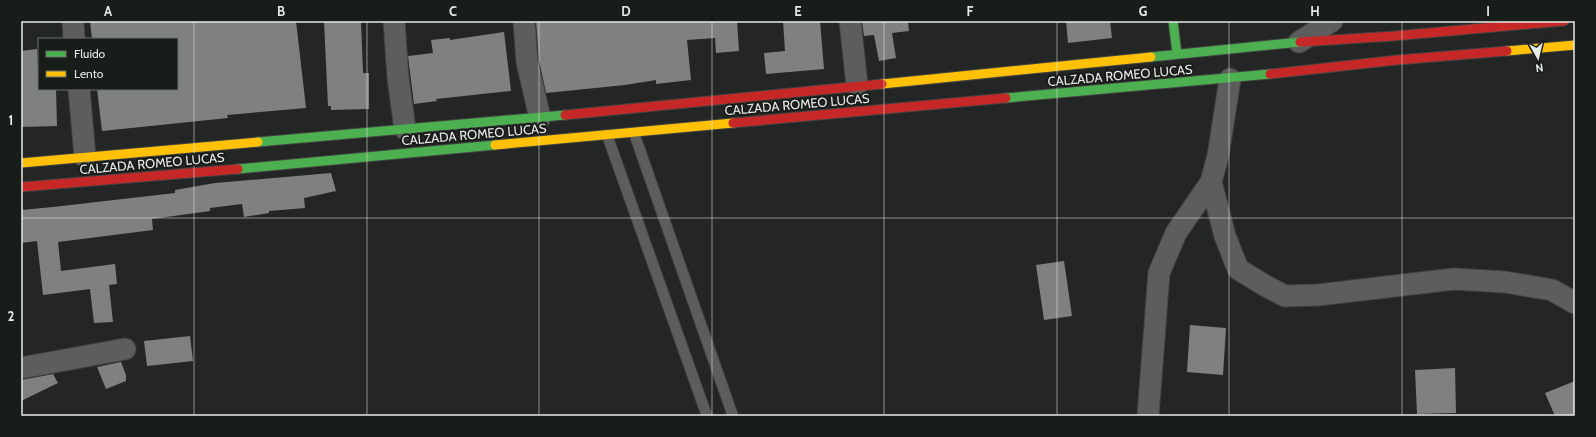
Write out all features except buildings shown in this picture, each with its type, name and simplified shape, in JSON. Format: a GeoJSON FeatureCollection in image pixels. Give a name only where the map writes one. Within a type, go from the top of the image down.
{"type":"FeatureCollection","features":[{"type":"Feature","properties":{"kind":"street"},"geometry":{"type":"LineString","coordinates":[[73,21],[74,38]]}},
{"type":"Feature","properties":{"kind":"street"},"geometry":{"type":"LineString","coordinates":[[394,21],[398,78],[405,129]]}},
{"type":"Feature","properties":{"kind":"street"},"geometry":{"type":"LineString","coordinates":[[524,21],[527,62],[540,118]]}},
{"type":"Feature","properties":{"kind":"street"},"geometry":{"type":"LineString","coordinates":[[850,21],[857,85]]}},
{"type":"Feature","properties":{"kind":"street"},"geometry":{"type":"LineString","coordinates":[[1174,21],[1177,54]]}},
{"type":"Feature","properties":{"kind":"street"},"geometry":{"type":"LineString","coordinates":[[1299,42],[1332,21]]}},
{"type":"Feature","properties":{"kind":"street","name":"CALZADA ROMEO LUCAS"},"geometry":{"type":"LineString","coordinates":[[21,163],[540,118],[857,85],[1299,42],[1394,36],[1564,21]]}},
{"type":"Feature","properties":{"kind":"street","name":"CALZADA ROMEO LUCAS"},"geometry":{"type":"LineString","coordinates":[[21,187],[634,133],[1174,82],[1230,79],[1397,60],[1575,45]]}},
{"type":"Feature","properties":{"kind":"street"},"geometry":{"type":"LineString","coordinates":[[1148,416],[1159,273],[1176,233],[1211,182],[1218,156],[1230,79]]}},
{"type":"Feature","properties":{"kind":"street"},"geometry":{"type":"LineString","coordinates":[[79,90],[85,157]]}},
{"type":"Feature","properties":{"kind":"street"},"geometry":{"type":"LineString","coordinates":[[1211,182],[1225,236],[1238,269],[1285,296],[1318,295],[1454,279],[1505,282],[1552,290],[1575,303]]}},
{"type":"Feature","properties":{"kind":"street"},"geometry":{"type":"LineString","coordinates":[[21,368],[125,349]]}},
{"type":"Feature","properties":{"kind":"lane"},"geometry":{"type":"LineString","coordinates":[[634,133],[733,416]]}},
{"type":"Feature","properties":{"kind":"lane"},"geometry":{"type":"LineString","coordinates":[[607,135],[708,416]]}},
{"type":"Feature","properties":{"kind":"traffic: fast"},"geometry":{"type":"LineString","coordinates":[[1173,21],[1177,54]]}},
{"type":"Feature","properties":{"kind":"traffic: fast"},"geometry":{"type":"LineString","coordinates":[[1151,57],[1300,42]]}},
{"type":"Feature","properties":{"kind":"traffic: fast"},"geometry":{"type":"LineString","coordinates":[[1006,98],[1270,74]]}},
{"type":"Feature","properties":{"kind":"traffic: fast"},"geometry":{"type":"LineString","coordinates":[[258,142],[565,115]]}},
{"type":"Feature","properties":{"kind":"traffic: fast"},"geometry":{"type":"LineString","coordinates":[[238,169],[495,145]]}},
{"type":"Feature","properties":{"kind":"traffic: slow"},"geometry":{"type":"LineString","coordinates":[[1507,51],[1575,45]]}},
{"type":"Feature","properties":{"kind":"traffic: slow"},"geometry":{"type":"LineString","coordinates":[[882,84],[1151,57]]}},
{"type":"Feature","properties":{"kind":"traffic: slow"},"geometry":{"type":"LineString","coordinates":[[495,145],[733,123]]}},
{"type":"Feature","properties":{"kind":"traffic: slow"},"geometry":{"type":"LineString","coordinates":[[21,163],[258,142]]}},
{"type":"Feature","properties":{"kind":"traffic: jam"},"geometry":{"type":"LineString","coordinates":[[1300,42],[1394,36],[1564,21]]}},
{"type":"Feature","properties":{"kind":"traffic: jam"},"geometry":{"type":"LineString","coordinates":[[1270,74],[1397,60],[1507,51]]}},
{"type":"Feature","properties":{"kind":"traffic: jam"},"geometry":{"type":"LineString","coordinates":[[565,115],[882,84]]}},
{"type":"Feature","properties":{"kind":"traffic: jam"},"geometry":{"type":"LineString","coordinates":[[733,123],[1006,98]]}},
{"type":"Feature","properties":{"kind":"traffic: jam"},"geometry":{"type":"LineString","coordinates":[[21,187],[238,169]]}}]}
